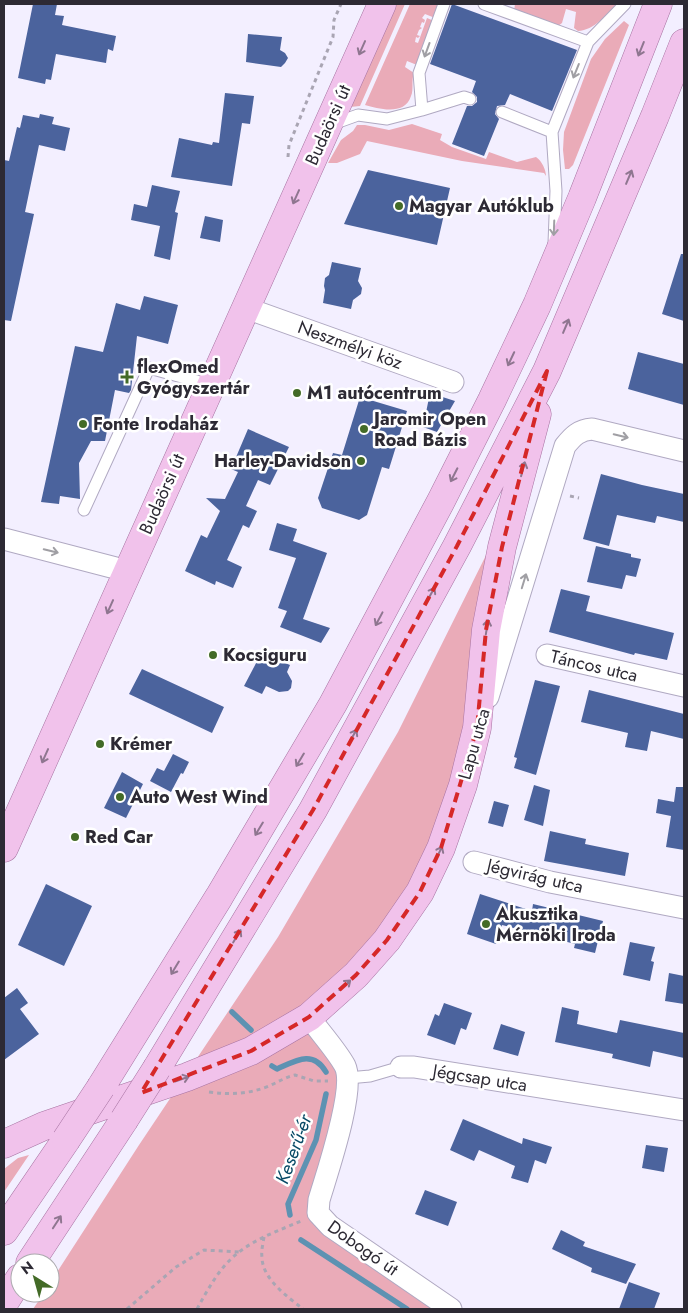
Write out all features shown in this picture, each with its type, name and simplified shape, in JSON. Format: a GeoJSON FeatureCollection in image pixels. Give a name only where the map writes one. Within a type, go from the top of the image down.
{"type":"FeatureCollection","features":[{"type":"Feature","properties":{"kind":"main road","name":"Budaörsi út"},"geometry":{"type":"LineString","coordinates":[[4,848],[382,4]]}},
{"type":"Feature","properties":{"kind":"main road"},"geometry":{"type":"LineString","coordinates":[[4,1231],[101,1087],[219,897],[333,704],[406,568],[492,400],[537,305],[658,4]]}},
{"type":"Feature","properties":{"kind":"main road"},"geometry":{"type":"LineString","coordinates":[[37,1253],[157,1068],[313,810],[457,546],[547,371],[684,43]]}},
{"type":"Feature","properties":{"kind":"main road"},"geometry":{"type":"LineString","coordinates":[[477,728],[486,630],[502,547],[524,468],[547,371]]}},
{"type":"Feature","properties":{"kind":"main road","name":"Lapu utca"},"geometry":{"type":"LineString","coordinates":[[4,1144],[44,1126],[219,1065],[250,1051],[309,1016],[356,976],[387,940],[420,892],[441,848],[463,785],[477,728]]}},
{"type":"Feature","properties":{"kind":"street","name":"Neszmélyi köz"},"geometry":{"type":"LineString","coordinates":[[246,308],[453,382]]}},
{"type":"Feature","properties":{"kind":"street","name":"Lapu utca"},"geometry":{"type":"LineString","coordinates":[[477,728],[565,446],[575,434],[584,429],[592,429],[684,451]]}},
{"type":"Feature","properties":{"kind":"street"},"geometry":{"type":"LineString","coordinates":[[4,539],[127,570]]}},
{"type":"Feature","properties":{"kind":"street","name":"Táncos utca"},"geometry":{"type":"LineString","coordinates":[[548,655],[684,686]]}},
{"type":"Feature","properties":{"kind":"street","name":"Jégvirág utca"},"geometry":{"type":"LineString","coordinates":[[474,862],[550,882],[684,908]]}},
{"type":"Feature","properties":{"kind":"street"},"geometry":{"type":"LineString","coordinates":[[309,1016],[345,1066],[348,1078]]}},
{"type":"Feature","properties":{"kind":"street","name":"Jégcsap utca"},"geometry":{"type":"LineString","coordinates":[[400,1067],[414,1067],[684,1110]]}},
{"type":"Feature","properties":{"kind":"street","name":"Dobogó út"},"geometry":{"type":"LineString","coordinates":[[348,1078],[347,1102],[319,1200],[318,1213],[330,1226],[451,1309]]}},
{"type":"Feature","properties":{"kind":"lane"},"geometry":{"type":"LineString","coordinates":[[422,110],[419,73],[444,4]]}},
{"type":"Feature","properties":{"kind":"lane"},"geometry":{"type":"LineString","coordinates":[[484,4],[588,42]]}},
{"type":"Feature","properties":{"kind":"lane"},"geometry":{"type":"LineString","coordinates":[[553,267],[556,191],[552,132],[588,42],[624,4]]}},
{"type":"Feature","properties":{"kind":"lane"},"geometry":{"type":"LineString","coordinates":[[328,126],[358,115],[387,118],[464,97],[470,99]]}},
{"type":"Feature","properties":{"kind":"lane"},"geometry":{"type":"LineString","coordinates":[[502,112],[552,132]]}},
{"type":"Feature","properties":{"kind":"lane"},"geometry":{"type":"LineString","coordinates":[[84,510],[149,368],[211,386]]}},
{"type":"Feature","properties":{"kind":"lane","name":"Jégcsap utca"},"geometry":{"type":"LineString","coordinates":[[348,1078],[370,1076],[400,1067]]}},
{"type":"Feature","properties":{"kind":"path"},"geometry":{"type":"LineString","coordinates":[[196,1309],[216,1277],[232,1257],[256,1241],[318,1213]]}},
{"type":"Feature","properties":{"kind":"path"},"geometry":{"type":"LineString","coordinates":[[264,1237],[261,1258],[265,1270],[278,1289],[303,1309]]}},
{"type":"Feature","properties":{"kind":"path"},"geometry":{"type":"LineString","coordinates":[[127,1309],[176,1267],[204,1250],[240,1252]]}},
{"type":"Feature","properties":{"kind":"highlighted area"},"geometry":{"type":"Polygon","coordinates":[[[547,371],[502,547],[486,630],[477,728],[441,848],[420,892],[387,940],[356,975],[309,1017],[251,1051],[141,1093],[313,810],[457,546],[547,371]]]}},
{"type":"Feature","properties":{"kind":"shaded area"},"geometry":{"type":"Polygon","coordinates":[[[394,4],[405,4],[360,106],[350,107],[394,4]]]}},
{"type":"Feature","properties":{"kind":"shaded area"},"geometry":{"type":"Polygon","coordinates":[[[410,4],[441,4],[435,18],[425,14],[422,18],[425,20],[424,23],[422,22],[420,27],[422,28],[417,35],[420,36],[416,37],[415,42],[418,43],[427,18],[434,21],[417,65],[407,61],[405,67],[414,73],[411,96],[408,102],[398,109],[391,110],[365,105],[410,4]]]}},
{"type":"Feature","properties":{"kind":"shaded area"},"geometry":{"type":"Polygon","coordinates":[[[515,4],[617,4],[595,25],[578,31],[574,28],[576,12],[566,9],[562,23],[558,26],[514,11],[515,4]]]}},
{"type":"Feature","properties":{"kind":"shaded area"},"geometry":{"type":"Polygon","coordinates":[[[624,21],[629,25],[573,165],[569,169],[565,169],[564,132],[591,59],[605,39],[624,21]]]}},
{"type":"Feature","properties":{"kind":"shaded area"},"geometry":{"type":"Polygon","coordinates":[[[412,124],[442,134],[440,140],[452,147],[486,159],[489,152],[517,162],[536,157],[543,166],[546,176],[544,173],[462,161],[367,141],[360,154],[337,163],[328,163],[341,140],[353,131],[357,125],[389,130],[412,124]]]}},
{"type":"Feature","properties":{"kind":"shaded area"},"geometry":{"type":"Polygon","coordinates":[[[517,493],[477,728],[420,892],[309,1017],[345,1066],[317,1207],[447,1309],[33,1309],[37,1303],[60,1303],[60,1267],[139,1145],[278,937],[398,732],[517,493]]]}},
{"type":"Feature","properties":{"kind":"shaded area"},"geometry":{"type":"Polygon","coordinates":[[[29,1155],[4,1192],[4,1169],[18,1158],[29,1155]]]}},
{"type":"Feature","properties":{"kind":"building"},"geometry":{"type":"Polygon","coordinates":[[[33,4],[57,4],[55,15],[64,16],[62,25],[116,36],[113,51],[108,49],[106,63],[56,54],[51,80],[46,79],[45,84],[18,78],[33,4]]]}},
{"type":"Feature","properties":{"kind":"building"},"geometry":{"type":"Polygon","coordinates":[[[452,4],[577,50],[552,111],[510,94],[505,105],[497,106],[495,114],[499,119],[484,156],[452,144],[467,106],[472,106],[477,102],[477,97],[472,92],[476,81],[430,64],[452,4]]]}},
{"type":"Feature","properties":{"kind":"building"},"geometry":{"type":"Polygon","coordinates":[[[248,34],[282,37],[280,50],[288,58],[285,63],[281,67],[246,62],[248,34]]]}},
{"type":"Feature","properties":{"kind":"building"},"geometry":{"type":"Polygon","coordinates":[[[225,93],[254,96],[250,124],[242,123],[232,186],[171,177],[179,138],[212,145],[213,142],[219,143],[225,93]]]}},
{"type":"Feature","properties":{"kind":"building"},"geometry":{"type":"Polygon","coordinates":[[[40,114],[54,117],[52,124],[70,128],[65,151],[39,145],[25,212],[34,214],[11,321],[4,320],[4,160],[9,161],[17,127],[20,128],[23,115],[39,118],[40,114]]]}},
{"type":"Feature","properties":{"kind":"building","name":"Magyar Autóklub"},"geometry":{"type":"Polygon","coordinates":[[[368,170],[450,188],[437,245],[344,224],[368,170]]]}},
{"type":"Feature","properties":{"kind":"building"},"geometry":{"type":"Polygon","coordinates":[[[152,185],[180,191],[175,212],[178,213],[170,260],[154,256],[160,226],[131,220],[134,204],[147,207],[152,185]]]}},
{"type":"Feature","properties":{"kind":"building"},"geometry":{"type":"Polygon","coordinates":[[[205,216],[223,220],[220,242],[200,238],[205,216]]]}},
{"type":"Feature","properties":{"kind":"building"},"geometry":{"type":"Polygon","coordinates":[[[681,254],[684,254],[684,321],[662,314],[681,254]]]}},
{"type":"Feature","properties":{"kind":"building"},"geometry":{"type":"Polygon","coordinates":[[[332,262],[361,268],[358,281],[362,288],[361,294],[353,300],[351,309],[323,303],[325,278],[329,275],[332,262]]]}},
{"type":"Feature","properties":{"kind":"building","name":"Fonte Irodaház"},"geometry":{"type":"Polygon","coordinates":[[[144,296],[178,305],[168,344],[137,336],[131,390],[129,393],[115,390],[105,441],[91,441],[79,463],[80,499],[60,496],[59,504],[41,502],[75,346],[103,352],[116,303],[140,310],[144,296]]]}},
{"type":"Feature","properties":{"kind":"building"},"geometry":{"type":"Polygon","coordinates":[[[638,352],[684,364],[684,405],[628,389],[638,352]]]}},
{"type":"Feature","properties":{"kind":"building"},"geometry":{"type":"Polygon","coordinates":[[[430,393],[455,401],[437,432],[423,427],[430,393]]]}},
{"type":"Feature","properties":{"kind":"building","name":"Harley-Davidson"},"geometry":{"type":"Polygon","coordinates":[[[360,397],[407,411],[389,469],[382,467],[367,515],[359,520],[322,508],[318,498],[333,453],[342,455],[360,397]]]}},
{"type":"Feature","properties":{"kind":"building"},"geometry":{"type":"Polygon","coordinates":[[[248,429],[289,447],[270,485],[258,480],[246,506],[257,511],[249,528],[243,525],[227,560],[242,567],[233,588],[216,581],[215,585],[185,571],[201,535],[207,538],[220,511],[206,498],[225,499],[238,472],[231,469],[248,429]]]}},
{"type":"Feature","properties":{"kind":"building"},"geometry":{"type":"Polygon","coordinates":[[[601,474],[684,494],[684,522],[657,516],[655,523],[617,515],[609,546],[583,539],[601,474]]]}},
{"type":"Feature","properties":{"kind":"building"},"geometry":{"type":"Polygon","coordinates":[[[277,523],[297,529],[293,541],[327,553],[303,619],[330,628],[321,643],[280,627],[287,611],[278,608],[296,558],[269,550],[277,523]]]}},
{"type":"Feature","properties":{"kind":"building"},"geometry":{"type":"Polygon","coordinates":[[[596,546],[631,554],[631,557],[641,559],[636,577],[626,575],[622,589],[587,582],[596,546]]]}},
{"type":"Feature","properties":{"kind":"building"},"geometry":{"type":"Polygon","coordinates":[[[561,589],[590,596],[586,611],[674,633],[667,660],[635,653],[634,655],[549,632],[561,589]]]}},
{"type":"Feature","properties":{"kind":"building"},"geometry":{"type":"Polygon","coordinates":[[[264,648],[277,654],[275,659],[290,665],[287,672],[292,681],[291,688],[288,691],[279,692],[266,686],[262,694],[244,686],[264,648]]]}},
{"type":"Feature","properties":{"kind":"building"},"geometry":{"type":"Polygon","coordinates":[[[142,669],[224,707],[212,733],[129,694],[142,669]]]}},
{"type":"Feature","properties":{"kind":"building"},"geometry":{"type":"Polygon","coordinates":[[[535,680],[560,686],[536,775],[514,768],[517,758],[514,757],[535,680]]]}},
{"type":"Feature","properties":{"kind":"building"},"geometry":{"type":"Polygon","coordinates":[[[589,690],[684,714],[684,739],[651,731],[647,751],[625,747],[628,733],[581,722],[589,690]]]}},
{"type":"Feature","properties":{"kind":"building"},"geometry":{"type":"Polygon","coordinates":[[[173,754],[189,762],[171,792],[150,781],[157,768],[164,771],[173,754]]]}},
{"type":"Feature","properties":{"kind":"building"},"geometry":{"type":"Polygon","coordinates":[[[122,772],[143,784],[126,818],[104,808],[122,772]]]}},
{"type":"Feature","properties":{"kind":"building"},"geometry":{"type":"Polygon","coordinates":[[[534,785],[550,790],[543,826],[524,820],[534,785]]]}},
{"type":"Feature","properties":{"kind":"building"},"geometry":{"type":"Polygon","coordinates":[[[676,787],[684,787],[684,850],[666,847],[671,816],[656,813],[658,799],[674,802],[676,787]]]}},
{"type":"Feature","properties":{"kind":"building"},"geometry":{"type":"Polygon","coordinates":[[[494,801],[509,805],[503,827],[488,823],[494,801]]]}},
{"type":"Feature","properties":{"kind":"building"},"geometry":{"type":"Polygon","coordinates":[[[550,831],[586,839],[585,844],[629,853],[625,876],[544,861],[550,831]]]}},
{"type":"Feature","properties":{"kind":"building"},"geometry":{"type":"Polygon","coordinates":[[[46,884],[92,906],[64,966],[18,945],[46,884]]]}},
{"type":"Feature","properties":{"kind":"building"},"geometry":{"type":"Polygon","coordinates":[[[480,894],[532,911],[533,904],[603,921],[595,953],[574,948],[575,944],[502,925],[496,944],[467,934],[480,894]]]}},
{"type":"Feature","properties":{"kind":"building"},"geometry":{"type":"Polygon","coordinates":[[[630,942],[655,947],[651,961],[654,962],[650,981],[623,975],[630,942]]]}},
{"type":"Feature","properties":{"kind":"building"},"geometry":{"type":"Polygon","coordinates":[[[669,973],[684,976],[684,1004],[665,1001],[669,973]]]}},
{"type":"Feature","properties":{"kind":"building"},"geometry":{"type":"Polygon","coordinates":[[[17,988],[28,1003],[20,1009],[39,1034],[4,1060],[4,998],[17,988]]]}},
{"type":"Feature","properties":{"kind":"building"},"geometry":{"type":"Polygon","coordinates":[[[444,1003],[472,1013],[466,1030],[461,1028],[455,1045],[427,1035],[435,1014],[439,1016],[444,1003]]]}},
{"type":"Feature","properties":{"kind":"building"},"geometry":{"type":"Polygon","coordinates":[[[562,1007],[579,1011],[577,1024],[617,1033],[620,1020],[684,1033],[684,1058],[653,1051],[650,1067],[612,1058],[613,1054],[555,1042],[562,1007]]]}},
{"type":"Feature","properties":{"kind":"building"},"geometry":{"type":"Polygon","coordinates":[[[501,1024],[525,1032],[518,1056],[493,1049],[501,1024]]]}},
{"type":"Feature","properties":{"kind":"building"},"geometry":{"type":"Polygon","coordinates":[[[463,1119],[522,1144],[523,1138],[552,1147],[546,1164],[535,1160],[528,1183],[511,1178],[515,1166],[479,1150],[474,1161],[450,1150],[463,1119]]]}},
{"type":"Feature","properties":{"kind":"building"},"geometry":{"type":"Polygon","coordinates":[[[646,1145],[668,1148],[664,1172],[642,1168],[646,1145]]]}},
{"type":"Feature","properties":{"kind":"building"},"geometry":{"type":"Polygon","coordinates":[[[425,1190],[457,1202],[448,1226],[415,1214],[425,1190]]]}},
{"type":"Feature","properties":{"kind":"building"},"geometry":{"type":"Polygon","coordinates":[[[561,1230],[585,1242],[583,1246],[636,1264],[626,1284],[591,1272],[592,1268],[552,1249],[561,1230]]]}},
{"type":"Feature","properties":{"kind":"building"},"geometry":{"type":"Polygon","coordinates":[[[629,1282],[660,1293],[654,1309],[619,1309],[629,1282]]]}},
{"type":"Feature","properties":{"kind":"waterway","name":"Keserű-ér"},"geometry":{"type":"LineString","coordinates":[[232,1012],[251,1030]]}},
{"type":"Feature","properties":{"kind":"waterway","name":"Keserű-ér"},"geometry":{"type":"LineString","coordinates":[[272,1066],[277,1069],[297,1060],[310,1059],[321,1065],[326,1072]]}},
{"type":"Feature","properties":{"kind":"waterway","name":"Keserű-ér"},"geometry":{"type":"LineString","coordinates":[[290,1215],[288,1204],[316,1140],[326,1094]]}},
{"type":"Feature","properties":{"kind":"waterway","name":"Keserű-ér"},"geometry":{"type":"LineString","coordinates":[[301,1240],[407,1309]]}},
{"type":"Feature","properties":{"kind":"place","name":"Magyar Autóklub"},"geometry":{"type":"Point","coordinates":[399,206]}},
{"type":"Feature","properties":{"kind":"place","name":"flexOmed Gyógyszertár"},"geometry":{"type":"Point","coordinates":[127,377]}},
{"type":"Feature","properties":{"kind":"place","name":"M1 autócentrum"},"geometry":{"type":"Point","coordinates":[297,393]}},
{"type":"Feature","properties":{"kind":"place","name":"Fonte Irodaház"},"geometry":{"type":"Point","coordinates":[83,424]}},
{"type":"Feature","properties":{"kind":"place","name":"Jaromir Open Road Bázis"},"geometry":{"type":"Point","coordinates":[364,429]}},
{"type":"Feature","properties":{"kind":"place","name":"Harley-Davidson"},"geometry":{"type":"Point","coordinates":[361,461]}},
{"type":"Feature","properties":{"kind":"place","name":"Kocsiguru"},"geometry":{"type":"Point","coordinates":[213,655]}},
{"type":"Feature","properties":{"kind":"place","name":"Krémer"},"geometry":{"type":"Point","coordinates":[100,744]}},
{"type":"Feature","properties":{"kind":"place","name":"Auto West Wind"},"geometry":{"type":"Point","coordinates":[120,797]}},
{"type":"Feature","properties":{"kind":"place","name":"Red Car"},"geometry":{"type":"Point","coordinates":[75,837]}},
{"type":"Feature","properties":{"kind":"place","name":"Akusztika Mérnöki Iroda"},"geometry":{"type":"Point","coordinates":[486,924]}}]}
